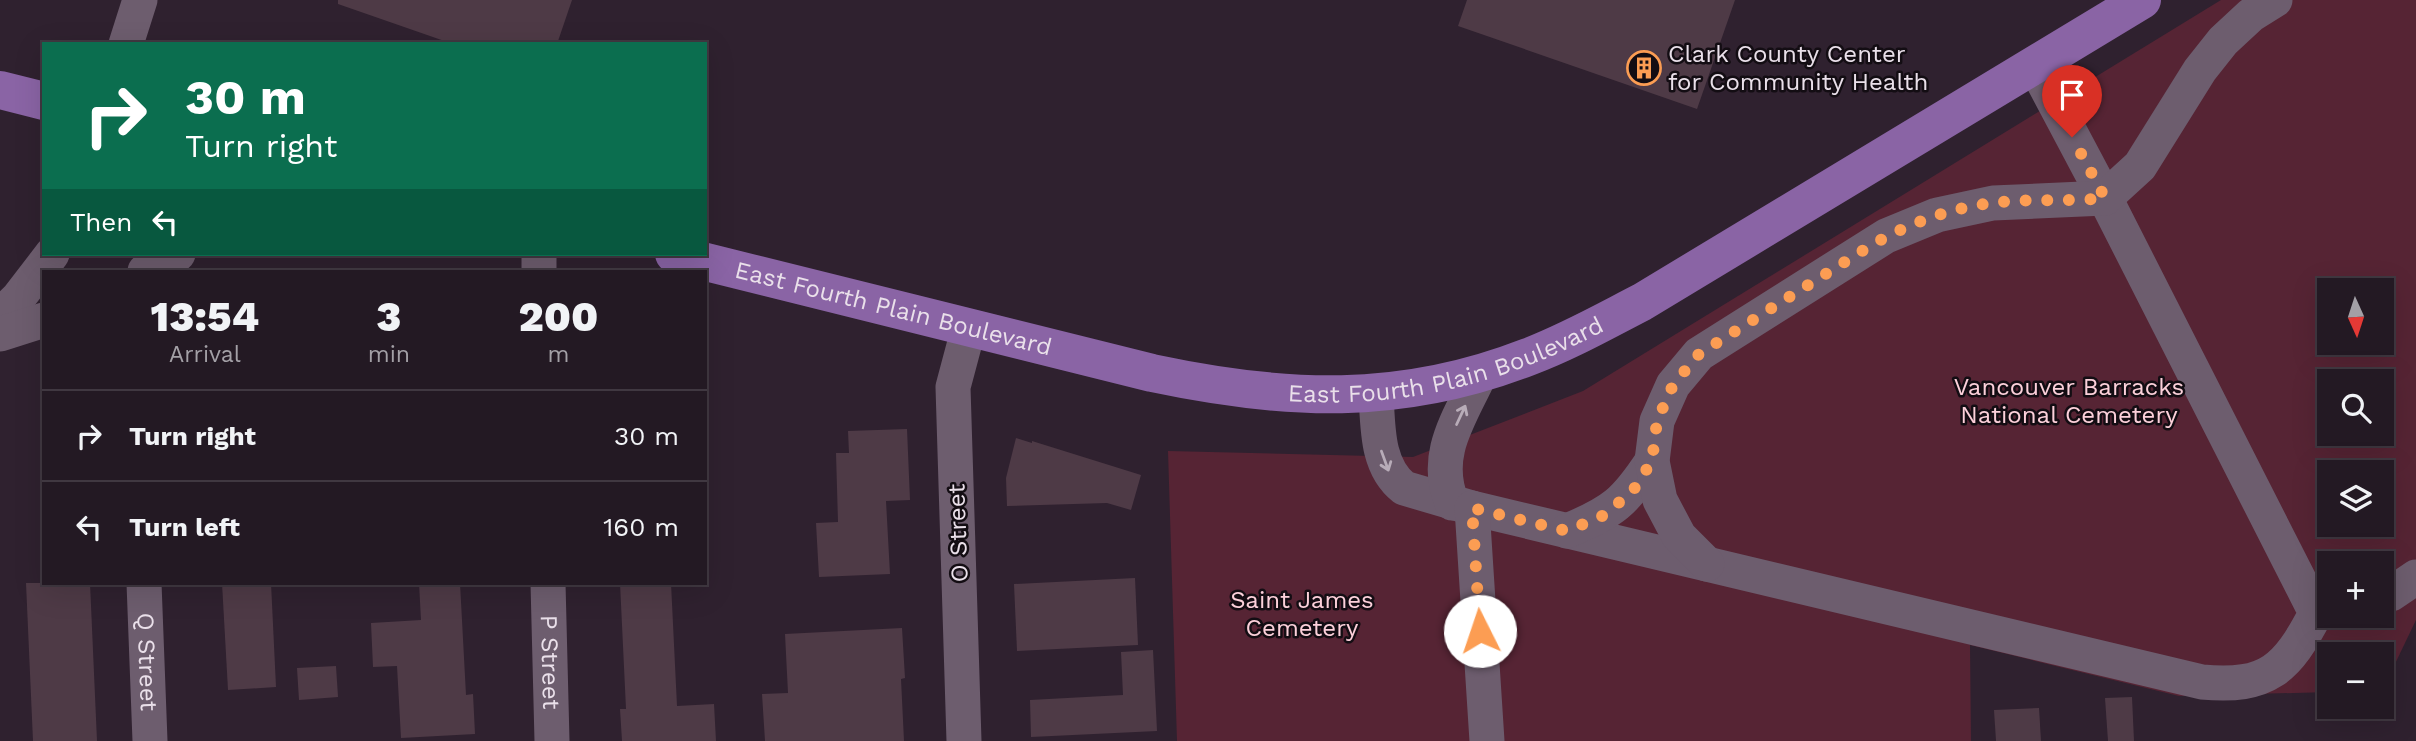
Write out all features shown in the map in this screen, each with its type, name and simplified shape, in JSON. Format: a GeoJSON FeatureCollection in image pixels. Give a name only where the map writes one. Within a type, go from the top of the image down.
{"type":"FeatureCollection","features":[{"type":"Feature","properties":{"kind":"main road","name":"East Fourth Plain Boulevard"},"geometry":{"type":"LineString","coordinates":[[682,256],[1152,373],[1232,389],[1335,396],[1424,387],[1480,374],[1550,348],[1643,302],[2142,0]]}},
{"type":"Feature","properties":{"kind":"main road"},"geometry":{"type":"LineString","coordinates":[[0,90],[42,100]]}},
{"type":"Feature","properties":{"kind":"street"},"geometry":{"type":"LineString","coordinates":[[127,42],[140,0]]}},
{"type":"Feature","properties":{"kind":"street"},"geometry":{"type":"LineString","coordinates":[[1707,564],[1679,536],[1660,500],[1652,461],[1657,421],[1673,385],[1699,354],[1886,236],[1937,215],[1993,203],[2105,198],[2140,166],[2200,70],[2222,41],[2251,15],[2275,0]]}},
{"type":"Feature","properties":{"kind":"street"},"geometry":{"type":"LineString","coordinates":[[2035,66],[2317,601]]}},
{"type":"Feature","properties":{"kind":"street"},"geometry":{"type":"LineString","coordinates":[[0,316],[50,256]]}},
{"type":"Feature","properties":{"kind":"street"},"geometry":{"type":"LineString","coordinates":[[147,270],[174,256]]}},
{"type":"Feature","properties":{"kind":"street"},"geometry":{"type":"LineString","coordinates":[[0,334],[42,321]]}},
{"type":"Feature","properties":{"kind":"street","name":"O Street"},"geometry":{"type":"LineString","coordinates":[[964,741],[953,387],[969,327]]}},
{"type":"Feature","properties":{"kind":"street"},"geometry":{"type":"LineString","coordinates":[[1480,374],[1446,448],[1444,464],[1445,480],[1462,505],[1487,741]]}},
{"type":"Feature","properties":{"kind":"street"},"geometry":{"type":"LineString","coordinates":[[1376,393],[1380,443],[1388,469],[1395,481],[1404,488],[1567,531],[2202,682],[2230,685],[2258,679],[2282,665],[2317,620]]}},
{"type":"Feature","properties":{"kind":"street"},"geometry":{"type":"LineString","coordinates":[[1567,531],[1602,516],[1632,492],[1652,461]]}},
{"type":"Feature","properties":{"kind":"street"},"geometry":{"type":"LineString","coordinates":[[2394,592],[2416,577]]}},
{"type":"Feature","properties":{"kind":"street","name":"Q Street"},"geometry":{"type":"LineString","coordinates":[[144,585],[150,741]]}},
{"type":"Feature","properties":{"kind":"street","name":"P Street"},"geometry":{"type":"LineString","coordinates":[[548,585],[552,741]]}},
{"type":"Feature","properties":{"kind":"green space","name":"Vancouver Barracks National Cemetery"},"geometry":{"type":"Polygon","coordinates":[[[2221,0],[2416,0],[2416,620],[2394,666],[2394,642],[2317,642],[2317,692],[2179,696],[1970,645],[1971,741],[1177,741],[1168,451],[1413,457],[1583,391],[2221,0]]]}},
{"type":"Feature","properties":{"kind":"building"},"geometry":{"type":"Polygon","coordinates":[[[338,0],[572,0],[558,42],[447,42],[338,4],[338,0]]]}},
{"type":"Feature","properties":{"kind":"building","name":"Clark County Center for Community Health"},"geometry":{"type":"Polygon","coordinates":[[[1467,0],[1735,0],[1697,109],[1458,26],[1467,0]]]}},
{"type":"Feature","properties":{"kind":"building"},"geometry":{"type":"Polygon","coordinates":[[[907,429],[910,500],[886,501],[890,574],[819,577],[816,523],[838,522],[836,453],[849,453],[848,431],[907,429]]]}},
{"type":"Feature","properties":{"kind":"building"},"geometry":{"type":"Polygon","coordinates":[[[1016,438],[1141,475],[1131,510],[1107,503],[1007,506],[1006,478],[1016,438]]]}},
{"type":"Feature","properties":{"kind":"building"},"geometry":{"type":"Polygon","coordinates":[[[1135,578],[1138,645],[1017,651],[1014,584],[1135,578]]]}},
{"type":"Feature","properties":{"kind":"building"},"geometry":{"type":"Polygon","coordinates":[[[26,583],[90,585],[97,741],[33,741],[26,583]]]}},
{"type":"Feature","properties":{"kind":"building"},"geometry":{"type":"Polygon","coordinates":[[[222,585],[271,585],[276,687],[228,690],[222,585]]]}},
{"type":"Feature","properties":{"kind":"building"},"geometry":{"type":"Polygon","coordinates":[[[419,585],[460,585],[466,695],[473,694],[475,734],[401,738],[397,666],[373,667],[371,623],[421,620],[419,585]]]}},
{"type":"Feature","properties":{"kind":"building"},"geometry":{"type":"Polygon","coordinates":[[[620,585],[671,585],[677,706],[714,704],[716,741],[622,741],[620,709],[626,709],[620,585]]]}},
{"type":"Feature","properties":{"kind":"building"},"geometry":{"type":"Polygon","coordinates":[[[902,628],[905,678],[901,679],[904,741],[765,741],[762,694],[788,693],[785,634],[902,628]]]}},
{"type":"Feature","properties":{"kind":"building"},"geometry":{"type":"Polygon","coordinates":[[[1153,650],[1157,731],[1031,737],[1030,700],[1123,695],[1121,652],[1153,650]]]}},
{"type":"Feature","properties":{"kind":"building"},"geometry":{"type":"Polygon","coordinates":[[[336,666],[338,697],[299,700],[297,668],[336,666]]]}},
{"type":"Feature","properties":{"kind":"building"},"geometry":{"type":"Polygon","coordinates":[[[2132,697],[2134,741],[2108,741],[2105,698],[2132,697]]]}},
{"type":"Feature","properties":{"kind":"building"},"geometry":{"type":"Polygon","coordinates":[[[2039,708],[2041,741],[1996,741],[1994,710],[2039,708]]]}},
{"type":"Feature","properties":{"kind":"place","name":"Clark County Center for Community Health"},"geometry":{"type":"Point","coordinates":[1644,68]}},
{"type":"Feature","properties":{"kind":"route"},"geometry":{"type":"LineString","coordinates":[[1480,631],[1472,508],[1567,531],[1602,516],[1632,492],[1652,461],[1657,421],[1673,385],[1699,354],[1886,236],[1937,215],[1993,203],[2105,198],[2072,137]]}},
{"type":"Feature","properties":{"kind":"park label","name":"Saint James Cemetery"},"geometry":{"type":"Point","coordinates":[1302,614]}}]}
